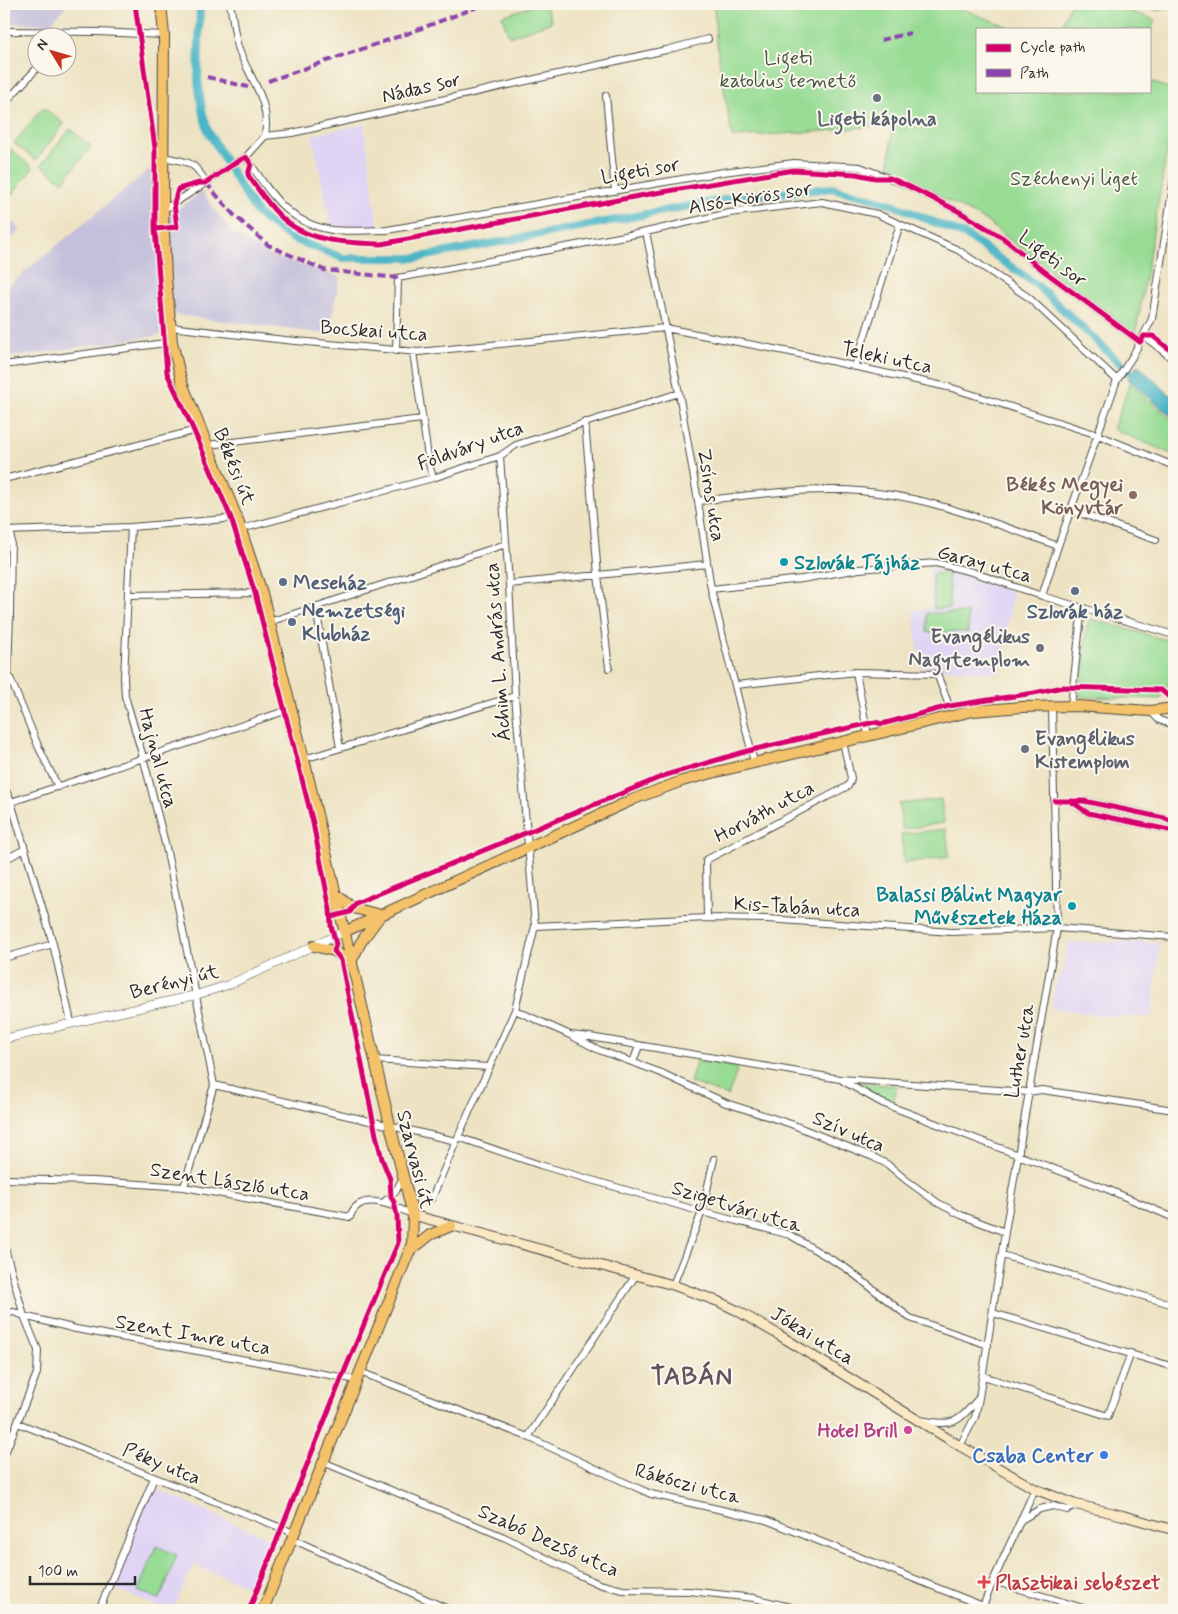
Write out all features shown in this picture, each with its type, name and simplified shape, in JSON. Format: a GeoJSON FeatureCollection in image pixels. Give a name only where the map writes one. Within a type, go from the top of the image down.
{"type":"FeatureCollection","features":[{"type":"Feature","properties":{"kind":"main road","name":"Békési út"},"geometry":{"type":"LineString","coordinates":[[161,4],[164,35],[163,210],[172,342],[182,383],[237,518],[262,593],[304,759],[344,932]]}},
{"type":"Feature","properties":{"kind":"main road"},"geometry":{"type":"LineString","coordinates":[[344,932],[654,791],[699,776],[973,711],[996,708],[1071,706],[1150,711],[1174,708]]}},
{"type":"Feature","properties":{"kind":"main road"},"geometry":{"type":"LineString","coordinates":[[335,894],[353,908],[381,915]]}},
{"type":"Feature","properties":{"kind":"main road"},"geometry":{"type":"LineString","coordinates":[[314,946],[334,951],[351,962],[365,936],[381,915]]}},
{"type":"Feature","properties":{"kind":"main road","name":"Szarvasi út"},"geometry":{"type":"LineString","coordinates":[[263,1610],[412,1243],[413,1215],[344,932]]}},
{"type":"Feature","properties":{"kind":"main road","name":"Jókai utca"},"geometry":{"type":"LineString","coordinates":[[413,1215],[673,1285],[717,1301],[745,1315],[960,1446],[1035,1489],[1080,1505],[1121,1514],[1174,1530]]}},
{"type":"Feature","properties":{"kind":"main road"},"geometry":{"type":"LineString","coordinates":[[409,1252],[430,1235],[451,1226]]}},
{"type":"Feature","properties":{"kind":"street"},"geometry":{"type":"LineString","coordinates":[[163,210],[235,163],[246,158],[265,136],[266,115],[264,104],[238,47],[230,4]]}},
{"type":"Feature","properties":{"kind":"street"},"geometry":{"type":"LineString","coordinates":[[4,31],[28,33]]}},
{"type":"Feature","properties":{"kind":"street"},"geometry":{"type":"LineString","coordinates":[[78,35],[164,35]]}},
{"type":"Feature","properties":{"kind":"street","name":"Nádas sor"},"geometry":{"type":"LineString","coordinates":[[265,136],[292,133],[708,39]]}},
{"type":"Feature","properties":{"kind":"street"},"geometry":{"type":"LineString","coordinates":[[4,104],[28,78]]}},
{"type":"Feature","properties":{"kind":"street"},"geometry":{"type":"LineString","coordinates":[[606,96],[616,191]]}},
{"type":"Feature","properties":{"kind":"street"},"geometry":{"type":"LineString","coordinates":[[163,157],[194,165],[198,168],[206,183]]}},
{"type":"Feature","properties":{"kind":"street","name":"Ligeti sor"},"geometry":{"type":"LineString","coordinates":[[246,158],[286,210],[308,224],[333,230],[387,230],[723,172],[794,163],[860,167],[904,184],[958,211],[1003,238],[1044,271],[1174,360]]}},
{"type":"Feature","properties":{"kind":"street"},"geometry":{"type":"LineString","coordinates":[[1042,596],[1117,380],[1152,320],[1174,179]]}},
{"type":"Feature","properties":{"kind":"street","name":"Alsó-Körös sor"},"geometry":{"type":"LineString","coordinates":[[396,351],[398,278],[646,232],[729,213],[822,202],[877,214],[958,250],[1028,297],[1117,380]]}},
{"type":"Feature","properties":{"kind":"street"},"geometry":{"type":"LineString","coordinates":[[855,366],[900,224]]}},
{"type":"Feature","properties":{"kind":"street","name":"Zsíros utca"},"geometry":{"type":"LineString","coordinates":[[646,232],[679,393],[711,589],[754,762]]}},
{"type":"Feature","properties":{"kind":"street","name":"Bocskai utca"},"geometry":{"type":"LineString","coordinates":[[170,327],[413,352],[665,328]]}},
{"type":"Feature","properties":{"kind":"street","name":"Teleki utca"},"geometry":{"type":"LineString","coordinates":[[665,328],[855,366],[952,388],[1098,435],[1174,466]]}},
{"type":"Feature","properties":{"kind":"street"},"geometry":{"type":"LineString","coordinates":[[4,367],[172,342]]}},
{"type":"Feature","properties":{"kind":"street"},"geometry":{"type":"LineString","coordinates":[[413,352],[429,464],[433,478]]}},
{"type":"Feature","properties":{"kind":"street","name":"Földváry utca"},"geometry":{"type":"LineString","coordinates":[[241,529],[433,478],[500,456],[516,445],[679,393]]}},
{"type":"Feature","properties":{"kind":"street"},"geometry":{"type":"LineString","coordinates":[[208,445],[422,419]]}},
{"type":"Feature","properties":{"kind":"street"},"geometry":{"type":"LineString","coordinates":[[585,422],[598,575],[609,668]]}},
{"type":"Feature","properties":{"kind":"street"},"geometry":{"type":"LineString","coordinates":[[4,478],[201,429]]}},
{"type":"Feature","properties":{"kind":"street","name":"Áchim L. András utca"},"geometry":{"type":"LineString","coordinates":[[500,456],[515,696],[528,847]]}},
{"type":"Feature","properties":{"kind":"street"},"geometry":{"type":"LineString","coordinates":[[698,501],[793,492],[838,490],[872,492],[929,501],[974,515],[1058,546]]}},
{"type":"Feature","properties":{"kind":"street"},"geometry":{"type":"LineString","coordinates":[[1071,510],[1156,540]]}},
{"type":"Feature","properties":{"kind":"street"},"geometry":{"type":"LineString","coordinates":[[4,531],[131,526],[237,518]]}},
{"type":"Feature","properties":{"kind":"street","name":"Hajnal utca"},"geometry":{"type":"LineString","coordinates":[[131,526],[124,678],[125,696],[166,847],[214,1085]]}},
{"type":"Feature","properties":{"kind":"street"},"geometry":{"type":"LineString","coordinates":[[11,532],[10,614],[6,673],[58,787]]}},
{"type":"Feature","properties":{"kind":"street"},"geometry":{"type":"LineString","coordinates":[[269,622],[506,544]]}},
{"type":"Feature","properties":{"kind":"street","name":"Garay utca"},"geometry":{"type":"LineString","coordinates":[[711,589],[859,570],[936,563],[972,572],[1042,596],[1174,635]]}},
{"type":"Feature","properties":{"kind":"street"},"geometry":{"type":"LineString","coordinates":[[509,584],[707,564]]}},
{"type":"Feature","properties":{"kind":"street"},"geometry":{"type":"LineString","coordinates":[[129,595],[262,593]]}},
{"type":"Feature","properties":{"kind":"street"},"geometry":{"type":"LineString","coordinates":[[1071,706],[1082,607]]}},
{"type":"Feature","properties":{"kind":"street"},"geometry":{"type":"LineString","coordinates":[[316,608],[340,748]]}},
{"type":"Feature","properties":{"kind":"street"},"geometry":{"type":"LineString","coordinates":[[736,685],[856,672],[937,674],[948,703]]}},
{"type":"Feature","properties":{"kind":"street"},"geometry":{"type":"LineString","coordinates":[[856,672],[868,736]]}},
{"type":"Feature","properties":{"kind":"street"},"geometry":{"type":"LineString","coordinates":[[304,759],[515,696]]}},
{"type":"Feature","properties":{"kind":"street","name":"Luther utca"},"geometry":{"type":"LineString","coordinates":[[960,1446],[975,1417],[979,1398],[1004,1232],[1057,928],[1052,707]]}},
{"type":"Feature","properties":{"kind":"street"},"geometry":{"type":"LineString","coordinates":[[11,802],[291,709]]}},
{"type":"Feature","properties":{"kind":"street"},"geometry":{"type":"LineString","coordinates":[[1150,711],[1159,720],[1174,725]]}},
{"type":"Feature","properties":{"kind":"street","name":"Horváth utca"},"geometry":{"type":"LineString","coordinates":[[707,918],[706,860],[848,786],[851,778],[842,742]]}},
{"type":"Feature","properties":{"kind":"street"},"geometry":{"type":"LineString","coordinates":[[4,786],[11,802],[53,944],[71,1022]]}},
{"type":"Feature","properties":{"kind":"street"},"geometry":{"type":"LineString","coordinates":[[1055,801],[1084,801],[1164,818],[1171,820],[1174,824]]}},
{"type":"Feature","properties":{"kind":"street"},"geometry":{"type":"LineString","coordinates":[[1072,802],[1088,812],[1174,831]]}},
{"type":"Feature","properties":{"kind":"street","name":"Szarvasi út"},"geometry":{"type":"LineString","coordinates":[[432,1198],[515,1010],[534,926],[528,847]]}},
{"type":"Feature","properties":{"kind":"street"},"geometry":{"type":"LineString","coordinates":[[4,860],[24,849]]}},
{"type":"Feature","properties":{"kind":"street","name":"Kis-Tabán utca"},"geometry":{"type":"LineString","coordinates":[[534,926],[707,918],[767,919],[952,932],[1057,928],[1174,937]]}},
{"type":"Feature","properties":{"kind":"street","name":"Berényi út"},"geometry":{"type":"LineString","coordinates":[[4,1039],[71,1022],[196,995],[246,978],[344,932]]}},
{"type":"Feature","properties":{"kind":"street"},"geometry":{"type":"LineString","coordinates":[[4,958],[53,944]]}},
{"type":"Feature","properties":{"kind":"street","name":"Szív utca"},"geometry":{"type":"LineString","coordinates":[[515,1010],[599,1050],[659,1072],[726,1102],[791,1124],[873,1157],[887,1164],[938,1203],[961,1215],[1004,1232]]}},
{"type":"Feature","properties":{"kind":"street"},"geometry":{"type":"LineString","coordinates":[[570,1035],[590,1036],[639,1046],[840,1079],[1028,1092],[1042,1090],[1174,1110]]}},
{"type":"Feature","properties":{"kind":"street"},"geometry":{"type":"LineString","coordinates":[[633,1062],[639,1046]]}},
{"type":"Feature","properties":{"kind":"street"},"geometry":{"type":"LineString","coordinates":[[374,1060],[489,1067]]}},
{"type":"Feature","properties":{"kind":"street"},"geometry":{"type":"LineString","coordinates":[[840,1079],[882,1102],[1018,1154],[1174,1218]]}},
{"type":"Feature","properties":{"kind":"street"},"geometry":{"type":"LineString","coordinates":[[184,1187],[214,1085]]}},
{"type":"Feature","properties":{"kind":"street","name":"Szigetvári utca"},"geometry":{"type":"LineString","coordinates":[[214,1085],[457,1139],[702,1212],[790,1235],[846,1268],[910,1318],[988,1345]]}},
{"type":"Feature","properties":{"kind":"street"},"geometry":{"type":"LineString","coordinates":[[673,1285],[702,1212],[714,1160]]}},
{"type":"Feature","properties":{"kind":"street"},"geometry":{"type":"LineString","coordinates":[[383,1203],[396,1191],[403,1177]]}},
{"type":"Feature","properties":{"kind":"street","name":"Szent László utca"},"geometry":{"type":"LineString","coordinates":[[4,1179],[94,1181],[184,1187],[350,1217],[355,1206],[368,1201],[395,1206],[413,1215]]}},
{"type":"Feature","properties":{"kind":"street"},"geometry":{"type":"LineString","coordinates":[[4,1246],[24,1316],[38,1350],[37,1373],[4,1456]]}},
{"type":"Feature","properties":{"kind":"street"},"geometry":{"type":"LineString","coordinates":[[1002,1255],[1174,1305]]}},
{"type":"Feature","properties":{"kind":"street"},"geometry":{"type":"LineString","coordinates":[[528,1437],[636,1275]]}},
{"type":"Feature","properties":{"kind":"street","name":"Szent Imre utca"},"geometry":{"type":"LineString","coordinates":[[4,1314],[14,1312],[83,1330],[358,1376]]}},
{"type":"Feature","properties":{"kind":"street"},"geometry":{"type":"LineString","coordinates":[[993,1313],[1174,1367]]}},
{"type":"Feature","properties":{"kind":"street"},"geometry":{"type":"LineString","coordinates":[[983,1376],[1108,1416],[1131,1353]]}},
{"type":"Feature","properties":{"kind":"street","name":"Rákóczi utca"},"geometry":{"type":"LineString","coordinates":[[358,1376],[528,1437],[651,1494],[766,1520],[982,1608]]}},
{"type":"Feature","properties":{"kind":"street"},"geometry":{"type":"LineString","coordinates":[[916,1419],[939,1424],[951,1423],[961,1418],[979,1398]]}},
{"type":"Feature","properties":{"kind":"street","name":"Péky utca"},"geometry":{"type":"LineString","coordinates":[[18,1423],[293,1536],[450,1610]]}},
{"type":"Feature","properties":{"kind":"street","name":"Szabó Dezső utca"},"geometry":{"type":"LineString","coordinates":[[323,1462],[504,1537],[600,1584],[623,1590],[689,1591],[754,1598],[802,1610]]}},
{"type":"Feature","properties":{"kind":"street"},"geometry":{"type":"LineString","coordinates":[[99,1610],[154,1478]]}},
{"type":"Feature","properties":{"kind":"street"},"geometry":{"type":"LineString","coordinates":[[982,1608],[1035,1489]]}},
{"type":"Feature","properties":{"kind":"street"},"geometry":{"type":"LineString","coordinates":[[1021,1520],[1040,1509],[1054,1506],[1067,1510],[1080,1505]]}},
{"type":"Feature","properties":{"kind":"street"},"geometry":{"type":"LineString","coordinates":[[993,1581],[1090,1610]]}},
{"type":"Feature","properties":{"kind":"street"},"geometry":{"type":"LineString","coordinates":[[1058,1610],[1060,1602]]}},
{"type":"Feature","properties":{"kind":"shaded area"},"geometry":{"type":"Polygon","coordinates":[[[4,4],[68,4],[50,24],[4,23],[4,4]]]}},
{"type":"Feature","properties":{"kind":"shaded area"},"geometry":{"type":"Polygon","coordinates":[[[364,124],[378,226],[331,226],[312,135],[364,124]]]}},
{"type":"Feature","properties":{"kind":"shaded area"},"geometry":{"type":"Polygon","coordinates":[[[152,167],[156,214],[177,210],[202,192],[233,234],[272,256],[340,277],[328,334],[159,313],[161,335],[7,358],[4,336],[4,289],[152,167]]]}},
{"type":"Feature","properties":{"kind":"shaded area"},"geometry":{"type":"Polygon","coordinates":[[[4,215],[21,229],[4,246],[4,215]]]}},
{"type":"Feature","properties":{"kind":"shaded area"},"geometry":{"type":"Polygon","coordinates":[[[929,567],[935,567],[1013,592],[1000,673],[920,667],[913,611],[931,608],[929,567]]]}},
{"type":"Feature","properties":{"kind":"shaded area"},"geometry":{"type":"Polygon","coordinates":[[[1068,943],[1160,943],[1151,1017],[1107,1016],[1051,1008],[1056,983],[1064,970],[1068,943]]]}},
{"type":"Feature","properties":{"kind":"shaded area"},"geometry":{"type":"Polygon","coordinates":[[[152,1487],[272,1540],[252,1588],[193,1565],[173,1610],[167,1610],[110,1587],[152,1487]]]}},
{"type":"Feature","properties":{"kind":"green space"},"geometry":{"type":"Polygon","coordinates":[[[537,4],[545,4],[552,22],[509,37],[502,16],[537,4]]]}},
{"type":"Feature","properties":{"kind":"green space","name":"Széchenyi liget"},"geometry":{"type":"Polygon","coordinates":[[[714,4],[949,4],[1011,28],[976,28],[976,92],[1150,92],[1150,81],[1174,90],[1174,111],[1135,338],[986,221],[930,191],[889,172],[892,125],[732,137],[716,40],[714,4]]]}},
{"type":"Feature","properties":{"kind":"green space"},"geometry":{"type":"Polygon","coordinates":[[[1070,4],[1110,4],[1155,20],[1150,32],[1150,28],[1061,28],[1070,4]]]}},
{"type":"Feature","properties":{"kind":"green space"},"geometry":{"type":"Polygon","coordinates":[[[1136,4],[1174,4],[1174,5],[1158,11],[1136,4]]]}},
{"type":"Feature","properties":{"kind":"green space"},"geometry":{"type":"Polygon","coordinates":[[[43,107],[64,124],[36,160],[14,143],[43,107]]]}},
{"type":"Feature","properties":{"kind":"green space"},"geometry":{"type":"Polygon","coordinates":[[[70,129],[91,146],[63,182],[41,165],[70,129]]]}},
{"type":"Feature","properties":{"kind":"green space"},"geometry":{"type":"Polygon","coordinates":[[[4,144],[33,168],[4,204],[4,144]]]}},
{"type":"Feature","properties":{"kind":"green space"},"geometry":{"type":"Polygon","coordinates":[[[1130,383],[1174,422],[1174,455],[1113,429],[1130,383]]]}},
{"type":"Feature","properties":{"kind":"green space"},"geometry":{"type":"Polygon","coordinates":[[[948,572],[950,608],[934,609],[932,574],[948,572]]]}},
{"type":"Feature","properties":{"kind":"green space"},"geometry":{"type":"Polygon","coordinates":[[[927,613],[968,613],[968,632],[927,632],[927,613]]]}},
{"type":"Feature","properties":{"kind":"green space"},"geometry":{"type":"Polygon","coordinates":[[[1088,618],[1174,642],[1174,673],[1160,699],[1080,697],[1088,618]]]}},
{"type":"Feature","properties":{"kind":"green space"},"geometry":{"type":"Polygon","coordinates":[[[941,799],[944,823],[902,829],[899,804],[941,799]]]}},
{"type":"Feature","properties":{"kind":"green space"},"geometry":{"type":"Polygon","coordinates":[[[946,829],[949,857],[904,863],[901,834],[946,829]]]}},
{"type":"Feature","properties":{"kind":"green space"},"geometry":{"type":"Polygon","coordinates":[[[697,1060],[738,1068],[728,1096],[690,1082],[697,1060]]]}},
{"type":"Feature","properties":{"kind":"green space"},"geometry":{"type":"Polygon","coordinates":[[[856,1082],[897,1086],[893,1103],[856,1086],[856,1082]]]}},
{"type":"Feature","properties":{"kind":"green space"},"geometry":{"type":"Polygon","coordinates":[[[156,1546],[177,1555],[160,1599],[138,1591],[156,1546]]]}},
{"type":"Feature","properties":{"kind":"water"},"geometry":{"type":"Polygon","coordinates":[[[1138,365],[1174,399],[1174,419],[1128,379],[1138,365]]]}},
{"type":"Feature","properties":{"kind":"waterway"},"geometry":{"type":"LineString","coordinates":[[200,4],[198,81],[202,110],[208,131],[257,213],[293,239],[343,258],[416,258],[736,197],[832,188],[889,203],[967,236],[1037,285],[1139,381]]}},
{"type":"Feature","properties":{"kind":"marked path"},"geometry":{"type":"LineString","coordinates":[[268,81],[409,33],[485,4]]}},
{"type":"Feature","properties":{"kind":"marked path"},"geometry":{"type":"LineString","coordinates":[[881,40],[910,33]]}},
{"type":"Feature","properties":{"kind":"marked path"},"geometry":{"type":"LineString","coordinates":[[207,77],[248,87]]}},
{"type":"Feature","properties":{"kind":"marked path"},"geometry":{"type":"LineString","coordinates":[[206,183],[233,214],[268,245],[324,270],[398,278]]}},
{"type":"Feature","properties":{"kind":"cycle path"},"geometry":{"type":"LineString","coordinates":[[135,4],[155,148],[155,229],[167,373],[231,518],[255,593],[313,823],[330,909],[331,926],[336,944],[334,951],[341,960],[376,1135],[382,1159],[390,1179],[391,1197],[397,1216],[398,1243],[249,1610]]}},
{"type":"Feature","properties":{"kind":"cycle path"},"geometry":{"type":"LineString","coordinates":[[155,229],[177,227],[174,203],[178,189],[206,183],[246,157],[251,164],[248,175],[270,206],[289,224],[313,236],[340,242],[368,244],[381,244],[650,194],[794,170],[890,178],[958,211],[1003,238],[1140,342],[1144,336],[1153,336],[1174,353]]}},
{"type":"Feature","properties":{"kind":"cycle path"},"geometry":{"type":"LineString","coordinates":[[331,917],[350,912],[356,903],[666,775],[751,750],[875,722],[882,724],[949,706],[1063,687],[1161,690],[1174,701]]}},
{"type":"Feature","properties":{"kind":"cycle path"},"geometry":{"type":"LineString","coordinates":[[1055,801],[1084,801],[1164,818],[1171,820],[1174,824]]}},
{"type":"Feature","properties":{"kind":"cycle path"},"geometry":{"type":"LineString","coordinates":[[1072,802],[1088,813],[1174,831]]}},
{"type":"Feature","properties":{"kind":"place","name":"Ligeti kápolna"},"geometry":{"type":"Point","coordinates":[877,98]}},
{"type":"Feature","properties":{"kind":"place","name":"Békés Megyei Könyvtár"},"geometry":{"type":"Point","coordinates":[1133,495]}},
{"type":"Feature","properties":{"kind":"place","name":"Szlovák Tájház"},"geometry":{"type":"Point","coordinates":[784,562]}},
{"type":"Feature","properties":{"kind":"place","name":"Meseház"},"geometry":{"type":"Point","coordinates":[283,582]}},
{"type":"Feature","properties":{"kind":"place","name":"Szlovák ház"},"geometry":{"type":"Point","coordinates":[1075,591]}},
{"type":"Feature","properties":{"kind":"place","name":"Nemzetségi Klubház"},"geometry":{"type":"Point","coordinates":[292,622]}},
{"type":"Feature","properties":{"kind":"place","name":"Evangélikus Nagytemplom"},"geometry":{"type":"Point","coordinates":[1040,648]}},
{"type":"Feature","properties":{"kind":"place","name":"Evangélikus Kistemplom"},"geometry":{"type":"Point","coordinates":[1025,749]}},
{"type":"Feature","properties":{"kind":"place","name":"Balassi Bálint Magyar Művészetek Háza"},"geometry":{"type":"Point","coordinates":[1072,906]}},
{"type":"Feature","properties":{"kind":"place","name":"Hotel Brill"},"geometry":{"type":"Point","coordinates":[908,1430]}},
{"type":"Feature","properties":{"kind":"place","name":"Csaba Center"},"geometry":{"type":"Point","coordinates":[1104,1455]}},
{"type":"Feature","properties":{"kind":"place","name":"Plasztikai sebészet"},"geometry":{"type":"Point","coordinates":[984,1582]}},
{"type":"Feature","properties":{"kind":"district","name":"TABÁN"},"geometry":{"type":"Point","coordinates":[692,1375]}},
{"type":"Feature","properties":{"kind":"park label","name":"Ligeti katolius temető"},"geometry":{"type":"Point","coordinates":[788,68]}}]}
